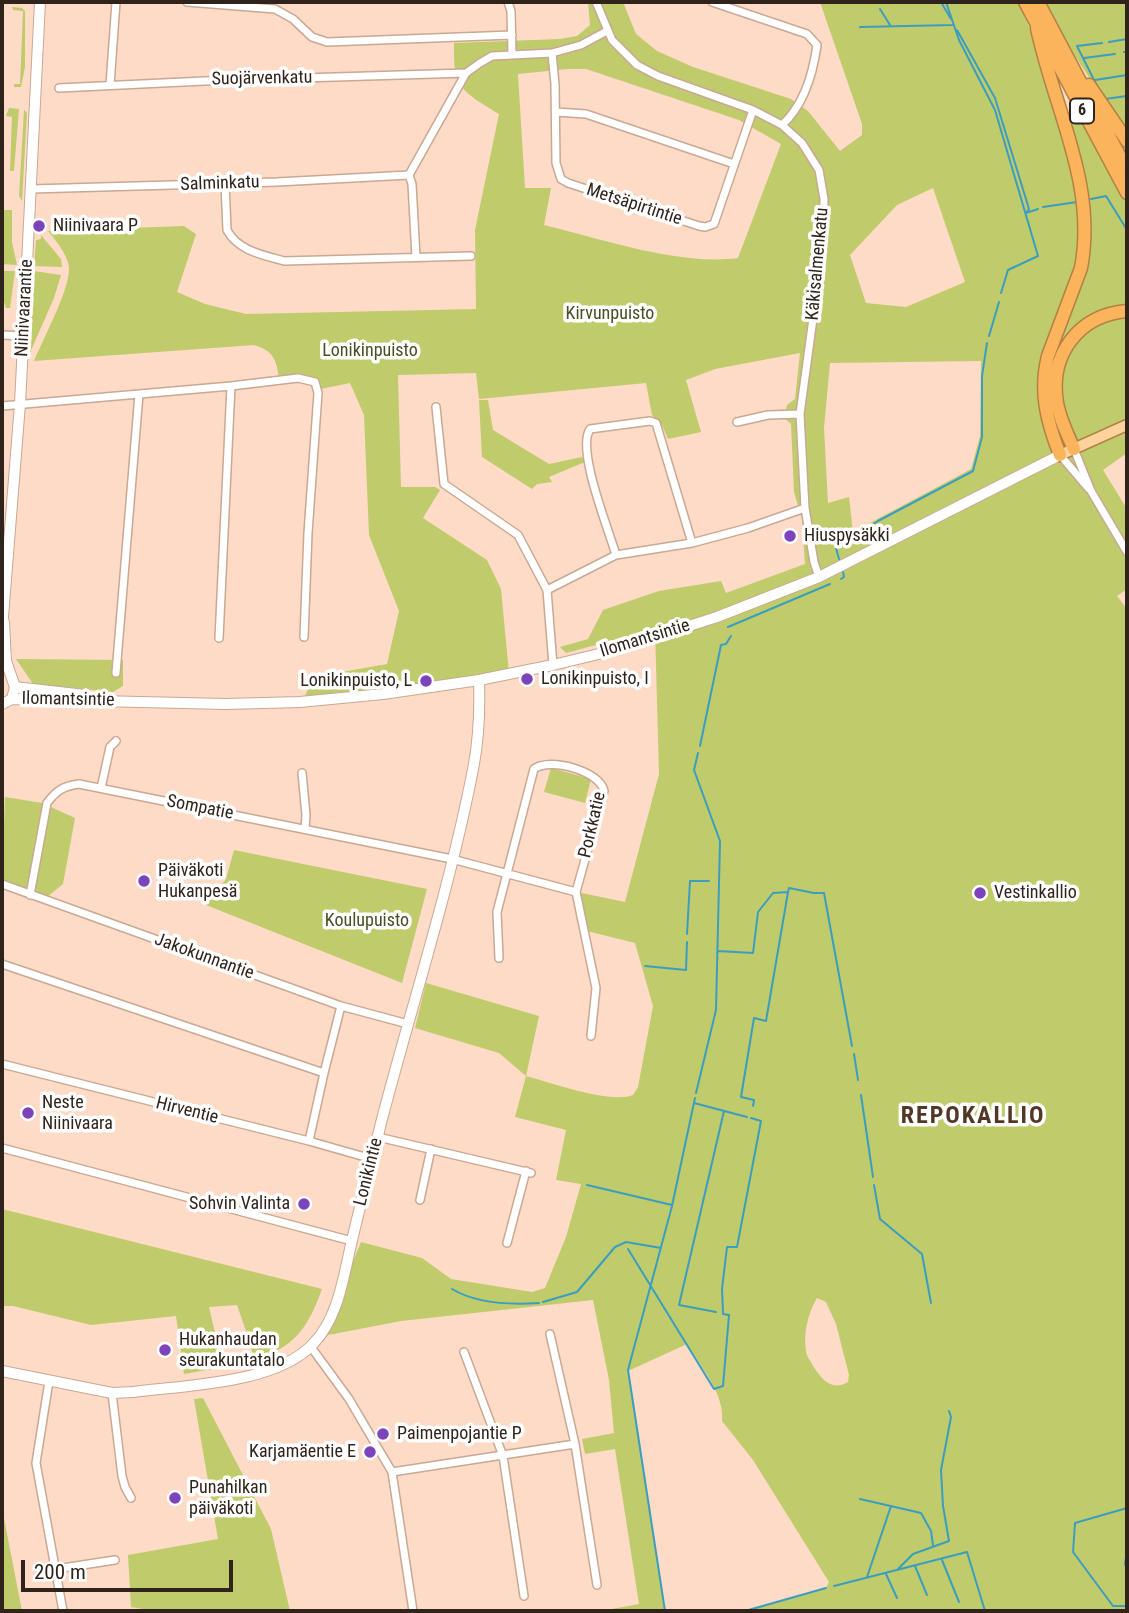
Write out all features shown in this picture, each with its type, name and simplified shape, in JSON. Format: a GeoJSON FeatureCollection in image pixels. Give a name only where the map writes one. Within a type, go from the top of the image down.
{"type":"FeatureCollection","features":[{"type":"Feature","properties":{"kind":"highway","name":"6"},"geometry":{"type":"LineString","coordinates":[[1025,2],[1127,193]]}},
{"type":"Feature","properties":{"kind":"highway","name":"6"},"geometry":{"type":"LineString","coordinates":[[1038,2],[1127,170]]}},
{"type":"Feature","properties":{"kind":"highway"},"geometry":{"type":"LineString","coordinates":[[1037,28],[1046,67],[1080,174],[1085,206],[1081,268],[1044,371],[1045,408],[1060,455]]}},
{"type":"Feature","properties":{"kind":"highway"},"geometry":{"type":"LineString","coordinates":[[1051,29],[1127,141]]}},
{"type":"Feature","properties":{"kind":"highway"},"geometry":{"type":"LineString","coordinates":[[1074,449],[1057,404],[1056,381],[1061,358],[1066,347],[1086,324],[1107,314],[1127,311]]}},
{"type":"Feature","properties":{"kind":"main road","name":"Niinivaarantie"},"geometry":{"type":"LineString","coordinates":[[9,680],[4,614],[7,504],[20,404],[40,2]]}},
{"type":"Feature","properties":{"kind":"main road","name":"Ilomantsintie"},"geometry":{"type":"LineString","coordinates":[[6,702],[300,702],[383,694],[479,680],[611,651],[717,617],[819,577],[1060,455],[1127,425]]}},
{"type":"Feature","properties":{"kind":"main road","name":"Niinivaarantie"},"geometry":{"type":"LineString","coordinates":[[2,629],[4,614]]}},
{"type":"Feature","properties":{"kind":"main road","name":"Ilomantsintie"},"geometry":{"type":"LineString","coordinates":[[9,680],[124,701]]}},
{"type":"Feature","properties":{"kind":"main road"},"geometry":{"type":"LineString","coordinates":[[2,715],[9,680]]}},
{"type":"Feature","properties":{"kind":"main road","name":"Lonikintie"},"geometry":{"type":"LineString","coordinates":[[2,1371],[111,1394],[272,1371],[290,1363],[311,1347],[322,1334],[331,1317],[352,1241],[452,859],[474,764],[481,718],[479,680]]}},
{"type":"Feature","properties":{"kind":"street"},"geometry":{"type":"LineString","coordinates":[[110,85],[116,2]]}},
{"type":"Feature","properties":{"kind":"street"},"geometry":{"type":"LineString","coordinates":[[187,2],[275,9],[292,19],[312,37],[327,42],[512,35]]}},
{"type":"Feature","properties":{"kind":"street"},"geometry":{"type":"LineString","coordinates":[[508,2],[512,54]]}},
{"type":"Feature","properties":{"kind":"street","name":"Käkisalmenkatu"},"geometry":{"type":"LineString","coordinates":[[596,2],[607,31],[624,54],[637,65],[658,76],[753,110],[782,125],[802,143],[819,170],[824,199],[823,245],[800,414],[806,508],[814,562],[819,577]]}},
{"type":"Feature","properties":{"kind":"street"},"geometry":{"type":"LineString","coordinates":[[712,2],[807,34],[817,45],[814,65],[804,94],[794,113],[782,125]]}},
{"type":"Feature","properties":{"kind":"street"},"geometry":{"type":"LineString","coordinates":[[416,257],[412,184],[409,175],[466,73],[492,56],[552,53],[581,45],[607,31]]}},
{"type":"Feature","properties":{"kind":"street","name":"Metsäpirtintie"},"geometry":{"type":"LineString","coordinates":[[552,53],[556,163],[561,179],[699,226],[713,225],[753,110]]}},
{"type":"Feature","properties":{"kind":"street","name":"Suojärvenkatu"},"geometry":{"type":"LineString","coordinates":[[58,88],[466,73]]}},
{"type":"Feature","properties":{"kind":"street"},"geometry":{"type":"LineString","coordinates":[[556,112],[586,114],[734,164]]}},
{"type":"Feature","properties":{"kind":"street","name":"Salminkatu"},"geometry":{"type":"LineString","coordinates":[[31,189],[409,175]]}},
{"type":"Feature","properties":{"kind":"street"},"geometry":{"type":"LineString","coordinates":[[225,183],[227,230],[236,242],[253,251],[284,261],[471,256]]}},
{"type":"Feature","properties":{"kind":"street"},"geometry":{"type":"LineString","coordinates":[[2,335],[23,336]]}},
{"type":"Feature","properties":{"kind":"street"},"geometry":{"type":"LineString","coordinates":[[2,406],[298,378],[315,382],[318,393],[304,637]]}},
{"type":"Feature","properties":{"kind":"street"},"geometry":{"type":"LineString","coordinates":[[219,638],[231,386]]}},
{"type":"Feature","properties":{"kind":"street"},"geometry":{"type":"LineString","coordinates":[[116,673],[139,394]]}},
{"type":"Feature","properties":{"kind":"street"},"geometry":{"type":"LineString","coordinates":[[436,407],[444,484],[518,535],[547,590],[553,665]]}},
{"type":"Feature","properties":{"kind":"street"},"geometry":{"type":"LineString","coordinates":[[737,422],[768,415],[800,414]]}},
{"type":"Feature","properties":{"kind":"street"},"geometry":{"type":"LineString","coordinates":[[616,555],[590,472],[586,435],[590,429],[650,421],[656,423],[692,543]]}},
{"type":"Feature","properties":{"kind":"street"},"geometry":{"type":"LineString","coordinates":[[1074,449],[1091,491],[1127,552]]}},
{"type":"Feature","properties":{"kind":"street"},"geometry":{"type":"LineString","coordinates":[[1060,455],[1091,491]]}},
{"type":"Feature","properties":{"kind":"street"},"geometry":{"type":"LineString","coordinates":[[547,590],[616,555],[692,543],[806,508]]}},
{"type":"Feature","properties":{"kind":"street"},"geometry":{"type":"LineString","coordinates":[[101,788],[110,747],[116,741]]}},
{"type":"Feature","properties":{"kind":"street","name":"Porkkatie"},"geometry":{"type":"LineString","coordinates":[[507,873],[532,774],[539,765],[552,763],[591,774],[598,779],[604,791],[576,892]]}},
{"type":"Feature","properties":{"kind":"street"},"geometry":{"type":"LineString","coordinates":[[302,773],[304,829]]}},
{"type":"Feature","properties":{"kind":"street","name":"Sompatie"},"geometry":{"type":"LineString","coordinates":[[30,895],[47,803],[55,792],[68,785],[79,784],[452,859]]}},
{"type":"Feature","properties":{"kind":"street"},"geometry":{"type":"LineString","coordinates":[[452,859],[576,892],[596,988],[591,1036]]}},
{"type":"Feature","properties":{"kind":"street"},"geometry":{"type":"LineString","coordinates":[[499,958],[498,912],[507,873]]}},
{"type":"Feature","properties":{"kind":"street","name":"Jakokunnantie"},"geometry":{"type":"LineString","coordinates":[[2,884],[341,1006],[408,1024]]}},
{"type":"Feature","properties":{"kind":"street"},"geometry":{"type":"LineString","coordinates":[[2,964],[324,1073]]}},
{"type":"Feature","properties":{"kind":"street"},"geometry":{"type":"LineString","coordinates":[[309,1141],[341,1006]]}},
{"type":"Feature","properties":{"kind":"street","name":"Hirventie"},"geometry":{"type":"LineString","coordinates":[[2,1064],[372,1159]]}},
{"type":"Feature","properties":{"kind":"street"},"geometry":{"type":"LineString","coordinates":[[378,1137],[528,1172],[507,1243]]}},
{"type":"Feature","properties":{"kind":"street"},"geometry":{"type":"LineString","coordinates":[[2,1148],[352,1241]]}},
{"type":"Feature","properties":{"kind":"street"},"geometry":{"type":"LineString","coordinates":[[420,1200],[431,1149]]}},
{"type":"Feature","properties":{"kind":"street"},"geometry":{"type":"LineString","coordinates":[[550,1334],[575,1444],[597,1585]]}},
{"type":"Feature","properties":{"kind":"street"},"geometry":{"type":"LineString","coordinates":[[311,1347],[349,1399],[392,1472],[413,1611]]}},
{"type":"Feature","properties":{"kind":"street"},"geometry":{"type":"LineString","coordinates":[[464,1353],[503,1456],[524,1596]]}},
{"type":"Feature","properties":{"kind":"street"},"geometry":{"type":"LineString","coordinates":[[49,1381],[36,1463],[63,1611]]}},
{"type":"Feature","properties":{"kind":"street"},"geometry":{"type":"LineString","coordinates":[[111,1394],[122,1476],[131,1497]]}},
{"type":"Feature","properties":{"kind":"street"},"geometry":{"type":"LineString","coordinates":[[392,1472],[575,1444]]}},
{"type":"Feature","properties":{"kind":"street"},"geometry":{"type":"LineString","coordinates":[[56,1569],[115,1560]]}},
{"type":"Feature","properties":{"kind":"green space"},"geometry":{"type":"Polygon","coordinates":[[[588,2],[623,2],[636,34],[657,51],[693,67],[791,99],[808,111],[840,151],[862,135],[862,124],[820,2],[1018,2],[1032,33],[1055,106],[1075,118],[1107,121],[1127,146],[1127,310],[1085,322],[1056,370],[1071,447],[976,499],[1127,428],[1127,453],[1103,470],[1127,509],[1127,589],[1117,596],[1127,609],[1127,1611],[745,1611],[826,1588],[829,1582],[753,1460],[722,1421],[716,1391],[687,1344],[628,1371],[665,1611],[601,1611],[639,1604],[615,1449],[585,1454],[582,1439],[614,1433],[609,1380],[593,1300],[401,1321],[323,1336],[361,1242],[422,1258],[451,1279],[532,1292],[545,1288],[566,1237],[581,1184],[556,1180],[566,1130],[515,1117],[526,1076],[596,1095],[633,1095],[638,1087],[653,1006],[635,943],[583,930],[577,892],[625,902],[659,774],[655,629],[566,653],[560,647],[588,639],[603,610],[659,591],[721,581],[726,593],[805,564],[802,519],[794,492],[791,424],[784,418],[787,405],[795,399],[800,353],[715,369],[686,380],[701,432],[668,439],[662,425],[652,415],[646,383],[479,399],[476,373],[398,375],[401,487],[435,487],[440,490],[423,518],[487,560],[501,589],[509,673],[301,704],[314,677],[387,664],[399,611],[369,535],[364,415],[350,383],[321,389],[311,377],[279,378],[272,356],[254,345],[34,361],[60,302],[69,269],[64,254],[48,231],[184,226],[196,234],[177,292],[205,304],[246,314],[476,309],[475,230],[499,114],[476,100],[462,87],[455,70],[454,43],[577,36],[590,25],[588,2]],[[586,69],[518,74],[525,188],[551,188],[544,225],[666,255],[738,258],[781,144],[739,120],[586,69]],[[933,188],[897,205],[850,255],[866,303],[906,307],[965,282],[933,188]],[[981,361],[830,363],[824,428],[828,503],[849,497],[853,532],[971,469],[980,436],[981,361]],[[817,1298],[806,1331],[807,1355],[827,1383],[842,1385],[848,1382],[849,1375],[836,1324],[826,1302],[817,1298]]]}},
{"type":"Feature","properties":{"kind":"green space"},"geometry":{"type":"Polygon","coordinates":[[[1044,2],[1127,2],[1127,134],[1056,28],[1044,2]]]}},
{"type":"Feature","properties":{"kind":"green space"},"geometry":{"type":"Polygon","coordinates":[[[12,7],[25,11],[25,67],[21,87],[14,87],[14,84],[20,84],[23,11],[13,10],[12,7]]]}},
{"type":"Feature","properties":{"kind":"green space"},"geometry":{"type":"Polygon","coordinates":[[[9,108],[19,109],[14,171],[10,171],[12,117],[6,116],[9,108]]]}},
{"type":"Feature","properties":{"kind":"green space"},"geometry":{"type":"Polygon","coordinates":[[[24,110],[27,113],[22,201],[19,196],[24,110]]]}},
{"type":"Feature","properties":{"kind":"green space"},"geometry":{"type":"Polygon","coordinates":[[[2,210],[12,210],[12,242],[17,265],[2,264],[2,210]]]}},
{"type":"Feature","properties":{"kind":"green space"},"geometry":{"type":"Polygon","coordinates":[[[41,235],[61,259],[62,267],[34,266],[36,240],[41,239],[41,235]]]}},
{"type":"Feature","properties":{"kind":"green space"},"geometry":{"type":"Polygon","coordinates":[[[2,271],[15,271],[10,308],[6,308],[2,296],[2,271]]]}},
{"type":"Feature","properties":{"kind":"green space"},"geometry":{"type":"Polygon","coordinates":[[[34,271],[61,275],[54,298],[27,355],[34,271]]]}},
{"type":"Feature","properties":{"kind":"green space"},"geometry":{"type":"Polygon","coordinates":[[[1127,313],[1127,422],[1075,445],[1060,403],[1063,359],[1087,327],[1127,313]]]}},
{"type":"Feature","properties":{"kind":"green space"},"geometry":{"type":"Polygon","coordinates":[[[479,400],[488,400],[493,430],[549,464],[582,457],[585,462],[549,477],[552,482],[537,484],[532,489],[482,457],[479,400]]]}},
{"type":"Feature","properties":{"kind":"green space"},"geometry":{"type":"Polygon","coordinates":[[[16,659],[123,660],[123,686],[113,692],[33,684],[16,659]]]}},
{"type":"Feature","properties":{"kind":"green space"},"geometry":{"type":"Polygon","coordinates":[[[551,768],[591,779],[585,803],[544,792],[551,768]]]}},
{"type":"Feature","properties":{"kind":"green space"},"geometry":{"type":"Polygon","coordinates":[[[5,797],[42,803],[75,818],[63,884],[47,897],[2,880],[5,797]]]}},
{"type":"Feature","properties":{"kind":"green space","name":"Koulupuisto"},"geometry":{"type":"Polygon","coordinates":[[[234,850],[427,889],[402,983],[206,905],[226,879],[234,850]]]}},
{"type":"Feature","properties":{"kind":"green space"},"geometry":{"type":"Polygon","coordinates":[[[426,983],[539,1016],[526,1076],[499,1053],[415,1028],[426,983]]]}},
{"type":"Feature","properties":{"kind":"green space"},"geometry":{"type":"Polygon","coordinates":[[[2,1209],[322,1289],[311,1315],[298,1335],[280,1349],[254,1360],[251,1347],[231,1347],[229,1335],[247,1334],[237,1305],[209,1307],[223,1367],[184,1374],[176,1316],[91,1325],[13,1306],[2,1306],[2,1209]]]}},
{"type":"Feature","properties":{"kind":"green space"},"geometry":{"type":"Polygon","coordinates":[[[203,1398],[271,1529],[290,1611],[155,1611],[131,1607],[128,1555],[218,1539],[194,1399],[203,1398]]]}},
{"type":"Feature","properties":{"kind":"green space"},"geometry":{"type":"Polygon","coordinates":[[[2,1508],[22,1611],[2,1611],[2,1508]]]}},
{"type":"Feature","properties":{"kind":"waterway"},"geometry":{"type":"LineString","coordinates":[[941,2],[951,19]]}},
{"type":"Feature","properties":{"kind":"waterway"},"geometry":{"type":"LineString","coordinates":[[946,2],[959,40],[995,110],[1038,256],[1008,270],[1001,293]]}},
{"type":"Feature","properties":{"kind":"waterway"},"geometry":{"type":"LineString","coordinates":[[880,9],[890,25]]}},
{"type":"Feature","properties":{"kind":"waterway"},"geometry":{"type":"LineString","coordinates":[[860,27],[953,25]]}},
{"type":"Feature","properties":{"kind":"waterway"},"geometry":{"type":"LineString","coordinates":[[957,30],[995,98],[1029,209],[1026,213],[1038,209]]}},
{"type":"Feature","properties":{"kind":"waterway"},"geometry":{"type":"LineString","coordinates":[[1109,42],[1127,39]]}},
{"type":"Feature","properties":{"kind":"waterway"},"geometry":{"type":"LineString","coordinates":[[1097,86],[1077,46],[1102,43]]}},
{"type":"Feature","properties":{"kind":"waterway"},"geometry":{"type":"LineString","coordinates":[[1084,58],[1115,54]]}},
{"type":"Feature","properties":{"kind":"waterway"},"geometry":{"type":"LineString","coordinates":[[1095,80],[1127,75]]}},
{"type":"Feature","properties":{"kind":"waterway"},"geometry":{"type":"LineString","coordinates":[[1105,99],[1127,96]]}},
{"type":"Feature","properties":{"kind":"waterway"},"geometry":{"type":"LineString","coordinates":[[1091,199],[1106,196],[1127,230]]}},
{"type":"Feature","properties":{"kind":"waterway"},"geometry":{"type":"LineString","coordinates":[[1043,207],[1077,202]]}},
{"type":"Feature","properties":{"kind":"waterway"},"geometry":{"type":"LineString","coordinates":[[989,336],[999,302]]}},
{"type":"Feature","properties":{"kind":"waterway"},"geometry":{"type":"LineString","coordinates":[[839,559],[836,548],[878,521],[973,471],[982,437],[982,376],[987,343]]}},
{"type":"Feature","properties":{"kind":"waterway"},"geometry":{"type":"LineString","coordinates":[[841,579],[844,577],[843,572]]}},
{"type":"Feature","properties":{"kind":"waterway"},"geometry":{"type":"LineString","coordinates":[[728,627],[830,584]]}},
{"type":"Feature","properties":{"kind":"waterway"},"geometry":{"type":"LineString","coordinates":[[700,746],[721,645],[726,644],[731,636]]}},
{"type":"Feature","properties":{"kind":"waterway"},"geometry":{"type":"LineString","coordinates":[[696,1093],[716,1010],[720,841],[694,770],[698,753]]}},
{"type":"Feature","properties":{"kind":"waterway"},"geometry":{"type":"LineString","coordinates":[[687,934],[690,881],[709,881]]}},
{"type":"Feature","properties":{"kind":"waterway"},"geometry":{"type":"LineString","coordinates":[[718,951],[753,953],[758,912],[773,893],[788,892],[789,888],[824,893],[852,1046]]}},
{"type":"Feature","properties":{"kind":"waterway"},"geometry":{"type":"LineString","coordinates":[[753,1106],[754,1100],[741,1097],[754,1018],[766,1021],[788,892]]}},
{"type":"Feature","properties":{"kind":"waterway"},"geometry":{"type":"LineString","coordinates":[[645,966],[686,970],[687,942]]}},
{"type":"Feature","properties":{"kind":"waterway"},"geometry":{"type":"LineString","coordinates":[[854,1054],[858,1080]]}},
{"type":"Feature","properties":{"kind":"waterway"},"geometry":{"type":"LineString","coordinates":[[861,1095],[873,1177]]}},
{"type":"Feature","properties":{"kind":"waterway"},"geometry":{"type":"LineString","coordinates":[[665,1611],[628,1370],[672,1206],[695,1098]]}},
{"type":"Feature","properties":{"kind":"waterway"},"geometry":{"type":"LineString","coordinates":[[694,1103],[747,1117]]}},
{"type":"Feature","properties":{"kind":"waterway"},"geometry":{"type":"LineString","coordinates":[[716,1312],[679,1305],[724,1111]]}},
{"type":"Feature","properties":{"kind":"waterway"},"geometry":{"type":"LineString","coordinates":[[723,1313],[722,1289],[727,1247],[737,1247],[761,1121],[751,1118]]}},
{"type":"Feature","properties":{"kind":"waterway"},"geometry":{"type":"LineString","coordinates":[[587,1185],[672,1205]]}},
{"type":"Feature","properties":{"kind":"waterway"},"geometry":{"type":"LineString","coordinates":[[874,1185],[880,1219],[922,1254],[931,1303]]}},
{"type":"Feature","properties":{"kind":"waterway"},"geometry":{"type":"LineString","coordinates":[[543,1302],[577,1292],[615,1247],[626,1242],[661,1248]]}},
{"type":"Feature","properties":{"kind":"waterway"},"geometry":{"type":"LineString","coordinates":[[628,1249],[714,1389],[723,1386],[729,1315],[723,1314]]}},
{"type":"Feature","properties":{"kind":"waterway"},"geometry":{"type":"LineString","coordinates":[[452,1289],[472,1298],[494,1302],[539,1303]]}},
{"type":"Feature","properties":{"kind":"waterway"},"geometry":{"type":"LineString","coordinates":[[898,1569],[913,1554],[949,1541],[941,1470],[951,1417],[949,1411]]}},
{"type":"Feature","properties":{"kind":"waterway"},"geometry":{"type":"LineString","coordinates":[[860,1499],[921,1513],[931,1531],[933,1545]]}},
{"type":"Feature","properties":{"kind":"waterway"},"geometry":{"type":"LineString","coordinates":[[867,1577],[891,1506]]}},
{"type":"Feature","properties":{"kind":"waterway"},"geometry":{"type":"LineString","coordinates":[[1127,1508],[1075,1523],[1073,1552],[1113,1606],[1127,1606]]}},
{"type":"Feature","properties":{"kind":"waterway"},"geometry":{"type":"LineString","coordinates":[[834,1586],[967,1552],[985,1611]]}},
{"type":"Feature","properties":{"kind":"waterway"},"geometry":{"type":"LineString","coordinates":[[1127,1552],[1127,1572]]}},
{"type":"Feature","properties":{"kind":"waterway"},"geometry":{"type":"LineString","coordinates":[[942,1560],[959,1602]]}},
{"type":"Feature","properties":{"kind":"waterway"},"geometry":{"type":"LineString","coordinates":[[915,1566],[927,1595]]}},
{"type":"Feature","properties":{"kind":"waterway"},"geometry":{"type":"LineString","coordinates":[[886,1574],[897,1598]]}},
{"type":"Feature","properties":{"kind":"waterway"},"geometry":{"type":"LineString","coordinates":[[745,1611],[826,1588]]}},
{"type":"Feature","properties":{"kind":"place","name":"Niinivaara P"},"geometry":{"type":"Point","coordinates":[39,226]}},
{"type":"Feature","properties":{"kind":"place","name":"Hiuspysäkki"},"geometry":{"type":"Point","coordinates":[790,536]}},
{"type":"Feature","properties":{"kind":"place","name":"Lonikinpuisto, I"},"geometry":{"type":"Point","coordinates":[527,679]}},
{"type":"Feature","properties":{"kind":"place","name":"Lonikinpuisto, L"},"geometry":{"type":"Point","coordinates":[426,681]}},
{"type":"Feature","properties":{"kind":"place","name":"Päiväkoti Hukanpesä"},"geometry":{"type":"Point","coordinates":[144,881]}},
{"type":"Feature","properties":{"kind":"place","name":"Vestinkallio"},"geometry":{"type":"Point","coordinates":[980,893]}},
{"type":"Feature","properties":{"kind":"place","name":"Neste Niinivaara"},"geometry":{"type":"Point","coordinates":[28,1113]}},
{"type":"Feature","properties":{"kind":"place","name":"Sohvin Valinta"},"geometry":{"type":"Point","coordinates":[304,1204]}},
{"type":"Feature","properties":{"kind":"place","name":"Hukanhaudan seurakuntatalo"},"geometry":{"type":"Point","coordinates":[165,1350]}},
{"type":"Feature","properties":{"kind":"place","name":"Paimenpojantie P"},"geometry":{"type":"Point","coordinates":[383,1434]}},
{"type":"Feature","properties":{"kind":"place","name":"Karjamäentie E"},"geometry":{"type":"Point","coordinates":[370,1452]}},
{"type":"Feature","properties":{"kind":"place","name":"Punahilkan päiväkoti"},"geometry":{"type":"Point","coordinates":[175,1498]}},
{"type":"Feature","properties":{"kind":"district","name":"REPOKALLIO"},"geometry":{"type":"Point","coordinates":[973,1117]}},
{"type":"Feature","properties":{"kind":"park label","name":"Kirvunpuisto"},"geometry":{"type":"Point","coordinates":[610,314]}},
{"type":"Feature","properties":{"kind":"park label","name":"Lonikinpuisto"},"geometry":{"type":"Point","coordinates":[370,351]}}]}
